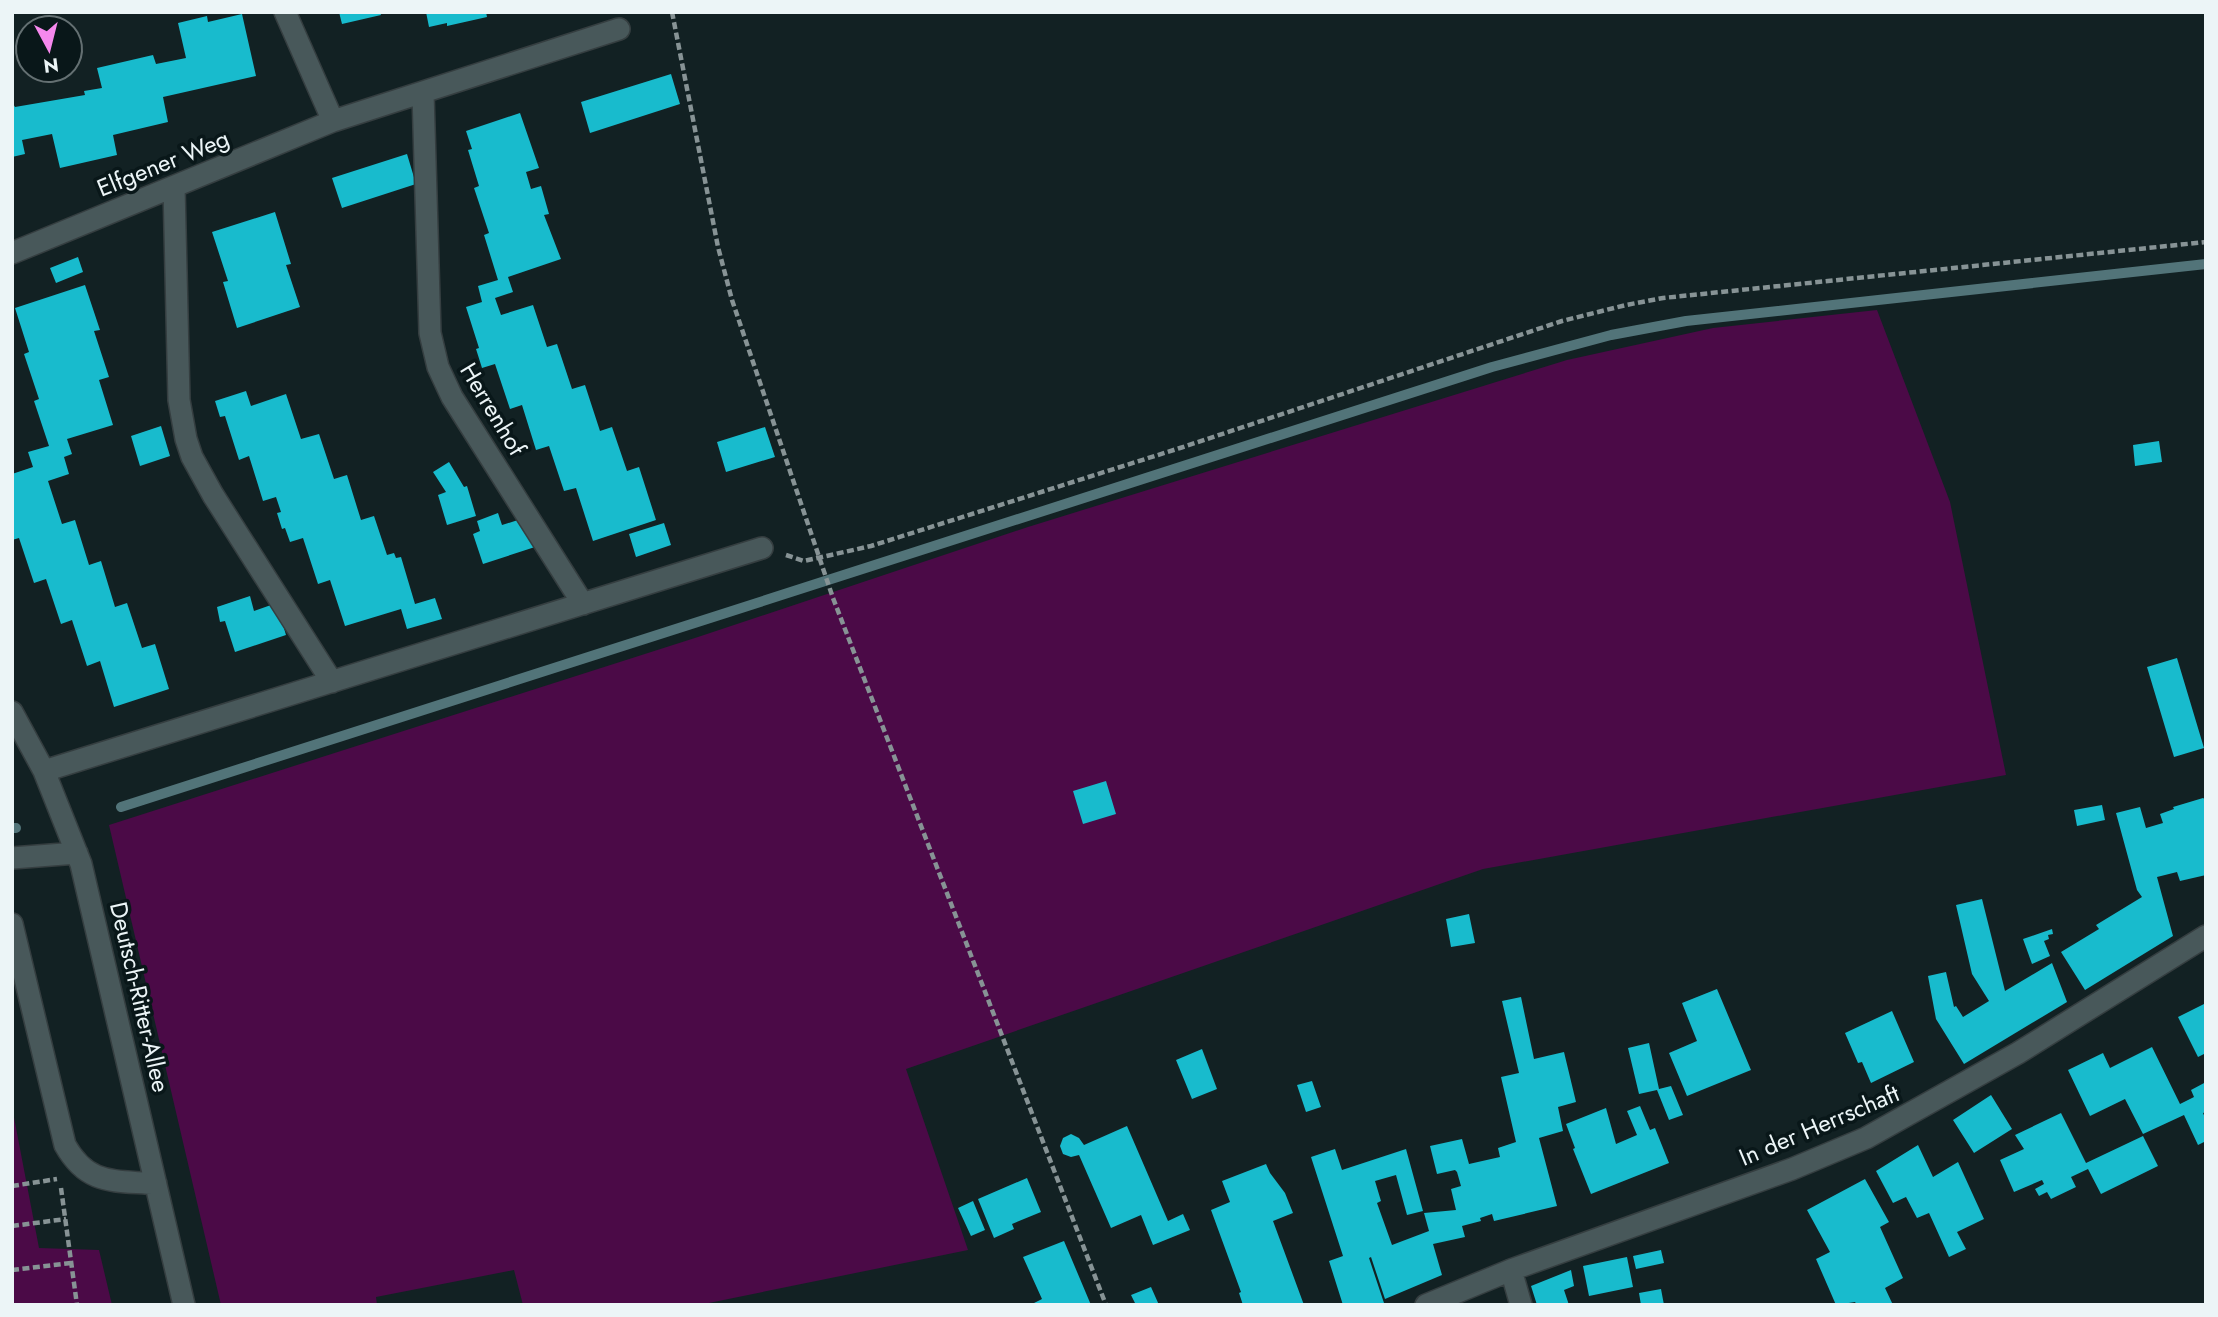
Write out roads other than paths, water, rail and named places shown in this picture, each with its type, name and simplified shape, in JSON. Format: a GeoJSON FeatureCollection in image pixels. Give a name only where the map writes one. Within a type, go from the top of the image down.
{"type":"FeatureCollection","features":[{"type":"Feature","properties":{"kind":"street"},"geometry":{"type":"LineString","coordinates":[[285,12],[333,121]]}},
{"type":"Feature","properties":{"kind":"street","name":"Elfgener Weg"},"geometry":{"type":"LineString","coordinates":[[12,253],[333,121],[619,29]]}},
{"type":"Feature","properties":{"kind":"street","name":"Herrenhof"},"geometry":{"type":"LineString","coordinates":[[423,93],[430,333],[438,367],[452,397],[583,604]]}},
{"type":"Feature","properties":{"kind":"street"},"geometry":{"type":"LineString","coordinates":[[174,187],[179,400],[186,439],[192,457],[213,495],[332,682]]}},
{"type":"Feature","properties":{"kind":"street"},"geometry":{"type":"LineString","coordinates":[[44,771],[762,548]]}},
{"type":"Feature","properties":{"kind":"street","name":"Deutsch-Ritter-Allee"},"geometry":{"type":"LineString","coordinates":[[12,712],[44,771],[77,853],[89,893],[184,1305]]}},
{"type":"Feature","properties":{"kind":"street"},"geometry":{"type":"LineString","coordinates":[[12,858],[77,853]]}},
{"type":"Feature","properties":{"kind":"street"},"geometry":{"type":"LineString","coordinates":[[12,924],[65,1145],[81,1169],[96,1177],[156,1184]]}},
{"type":"Feature","properties":{"kind":"street","name":"In der Herrschaft"},"geometry":{"type":"LineString","coordinates":[[1426,1305],[1511,1270],[1791,1169],[1866,1138],[2018,1053],[2206,936]]}},
{"type":"Feature","properties":{"kind":"street"},"geometry":{"type":"LineString","coordinates":[[1511,1270],[1521,1305]]}},
{"type":"Feature","properties":{"kind":"waterway"},"geometry":{"type":"LineString","coordinates":[[121,807],[1492,367],[1611,335],[1686,321],[2206,264]]}}]}
